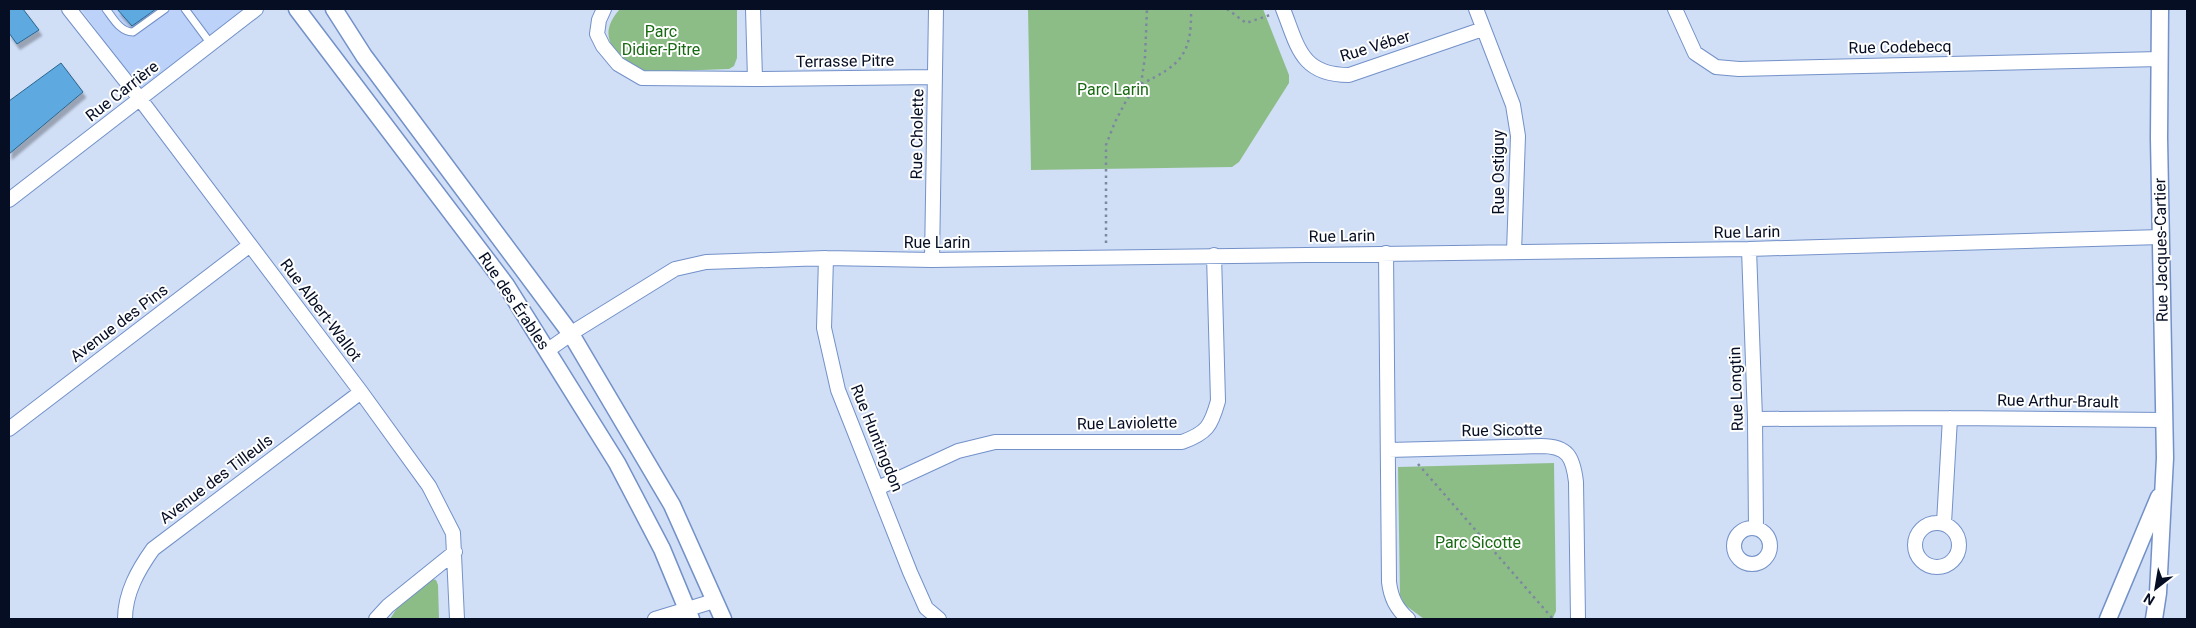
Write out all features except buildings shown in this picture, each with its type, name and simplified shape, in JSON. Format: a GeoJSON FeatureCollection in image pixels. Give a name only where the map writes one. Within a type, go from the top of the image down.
{"type":"FeatureCollection","features":[{"type":"Feature","properties":{"kind":"street","name":"Rue Albert-Wallot"},"geometry":{"type":"LineString","coordinates":[[68,9],[140,99],[361,392],[429,486],[453,533],[458,619]]}},
{"type":"Feature","properties":{"kind":"street","name":"Rue Carrière"},"geometry":{"type":"LineString","coordinates":[[9,200],[256,9]]}},
{"type":"Feature","properties":{"kind":"street","name":"Rue des Érables"},"geometry":{"type":"LineString","coordinates":[[297,9],[506,285],[618,463],[662,549],[689,614]]}},
{"type":"Feature","properties":{"kind":"street","name":"Rue des Érables"},"geometry":{"type":"LineString","coordinates":[[334,9],[364,56],[571,334],[672,505],[723,619]]}},
{"type":"Feature","properties":{"kind":"street","name":"Terrasse Pitre"},"geometry":{"type":"LineString","coordinates":[[604,9],[599,20],[597,34],[603,46],[618,64],[642,78],[755,80],[935,77]]}},
{"type":"Feature","properties":{"kind":"street"},"geometry":{"type":"LineString","coordinates":[[753,9],[755,80]]}},
{"type":"Feature","properties":{"kind":"street","name":"Rue Cholette"},"geometry":{"type":"LineString","coordinates":[[932,260],[936,9]]}},
{"type":"Feature","properties":{"kind":"street","name":"Rue Ostiguy"},"geometry":{"type":"LineString","coordinates":[[1476,9],[1513,105],[1518,136],[1514,252]]}},
{"type":"Feature","properties":{"kind":"street","name":"Rue Codebecq"},"geometry":{"type":"LineString","coordinates":[[1675,9],[1695,53],[1716,67],[1748,68],[2160,58]]}},
{"type":"Feature","properties":{"kind":"street","name":"Rue Jacques-Cartier"},"geometry":{"type":"LineString","coordinates":[[2154,619],[2158,593],[2165,458],[2161,237],[2160,9]]}},
{"type":"Feature","properties":{"kind":"street","name":"Rue Véber"},"geometry":{"type":"LineString","coordinates":[[1283,10],[1307,62],[1332,75],[1349,75],[1482,28]]}},
{"type":"Feature","properties":{"kind":"street","name":"Rue Larin"},"geometry":{"type":"LineString","coordinates":[[548,350],[675,269],[706,262],[826,258],[932,260],[1214,255],[1749,250],[2161,237]]}},
{"type":"Feature","properties":{"kind":"street","name":"Avenue des Pins"},"geometry":{"type":"LineString","coordinates":[[9,429],[250,245]]}},
{"type":"Feature","properties":{"kind":"street","name":"Rue Longtin"},"geometry":{"type":"LineString","coordinates":[[1749,250],[1755,419],[1756,528]]}},
{"type":"Feature","properties":{"kind":"street"},"geometry":{"type":"LineString","coordinates":[[1386,253],[1389,582],[1391,597],[1399,611],[1408,619]]}},
{"type":"Feature","properties":{"kind":"street","name":"Rue Laviolette"},"geometry":{"type":"LineString","coordinates":[[878,488],[958,451],[995,442],[1182,442],[1201,435],[1213,420],[1218,400],[1214,255]]}},
{"type":"Feature","properties":{"kind":"street","name":"Rue Huntingdon"},"geometry":{"type":"LineString","coordinates":[[826,258],[824,328],[838,390],[910,572],[926,608],[939,619]]}},
{"type":"Feature","properties":{"kind":"street","name":"Avenue des Tilleuls"},"geometry":{"type":"LineString","coordinates":[[125,619],[128,598],[134,581],[153,550],[361,392]]}},
{"type":"Feature","properties":{"kind":"street"},"geometry":{"type":"LineString","coordinates":[[1944,524],[1950,418]]}},
{"type":"Feature","properties":{"kind":"street","name":"Rue Arthur-Brault"},"geometry":{"type":"LineString","coordinates":[[1755,419],[2165,420]]}},
{"type":"Feature","properties":{"kind":"street","name":"Rue Sicotte"},"geometry":{"type":"LineString","coordinates":[[1388,450],[1556,446],[1568,455],[1572,461],[1576,482],[1578,619]]}},
{"type":"Feature","properties":{"kind":"street","name":"Rue Jacques-Cartier"},"geometry":{"type":"LineString","coordinates":[[2108,619],[2162,491]]}},
{"type":"Feature","properties":{"kind":"street"},"geometry":{"type":"LineString","coordinates":[[376,619],[388,606],[455,552]]}},
{"type":"Feature","properties":{"kind":"street"},"geometry":{"type":"LineString","coordinates":[[655,619],[689,614],[714,601]]}},
{"type":"Feature","properties":{"kind":"lane"},"geometry":{"type":"LineString","coordinates":[[106,9],[120,28],[127,32],[133,32],[165,9]]}},
{"type":"Feature","properties":{"kind":"lane"},"geometry":{"type":"LineString","coordinates":[[185,9],[211,44]]}},
{"type":"Feature","properties":{"kind":"path"},"geometry":{"type":"LineString","coordinates":[[1141,84],[1145,57],[1147,9]]}},
{"type":"Feature","properties":{"kind":"path"},"geometry":{"type":"LineString","coordinates":[[1106,257],[1106,145],[1115,122],[1127,100],[1141,84],[1162,74],[1182,58],[1192,32],[1191,9]]}},
{"type":"Feature","properties":{"kind":"path"},"geometry":{"type":"LineString","coordinates":[[1227,9],[1246,23],[1283,10]]}},
{"type":"Feature","properties":{"kind":"path"},"geometry":{"type":"LineString","coordinates":[[1411,450],[1416,462],[1553,619]]}},
{"type":"Feature","properties":{"kind":"shaded area"},"geometry":{"type":"Polygon","coordinates":[[[81,9],[244,9],[141,92],[81,9]]]}},
{"type":"Feature","properties":{"kind":"green space","name":"Parc Didier-Pitre"},"geometry":{"type":"Polygon","coordinates":[[[620,9],[737,9],[737,58],[734,66],[729,69],[647,72],[636,67],[619,54],[612,46],[609,38],[612,20],[620,9]]]}},
{"type":"Feature","properties":{"kind":"green space","name":"Parc Larin"},"geometry":{"type":"Polygon","coordinates":[[[1028,9],[1263,9],[1289,75],[1289,83],[1239,162],[1232,167],[1031,170],[1028,9]]]}},
{"type":"Feature","properties":{"kind":"green space","name":"Parc Sicotte"},"geometry":{"type":"Polygon","coordinates":[[[1554,463],[1556,611],[1553,618],[1424,619],[1405,605],[1400,595],[1398,467],[1554,463]]]}},
{"type":"Feature","properties":{"kind":"green space"},"geometry":{"type":"Polygon","coordinates":[[[432,579],[436,580],[438,585],[439,619],[390,619],[399,605],[432,579]]]}}]}
